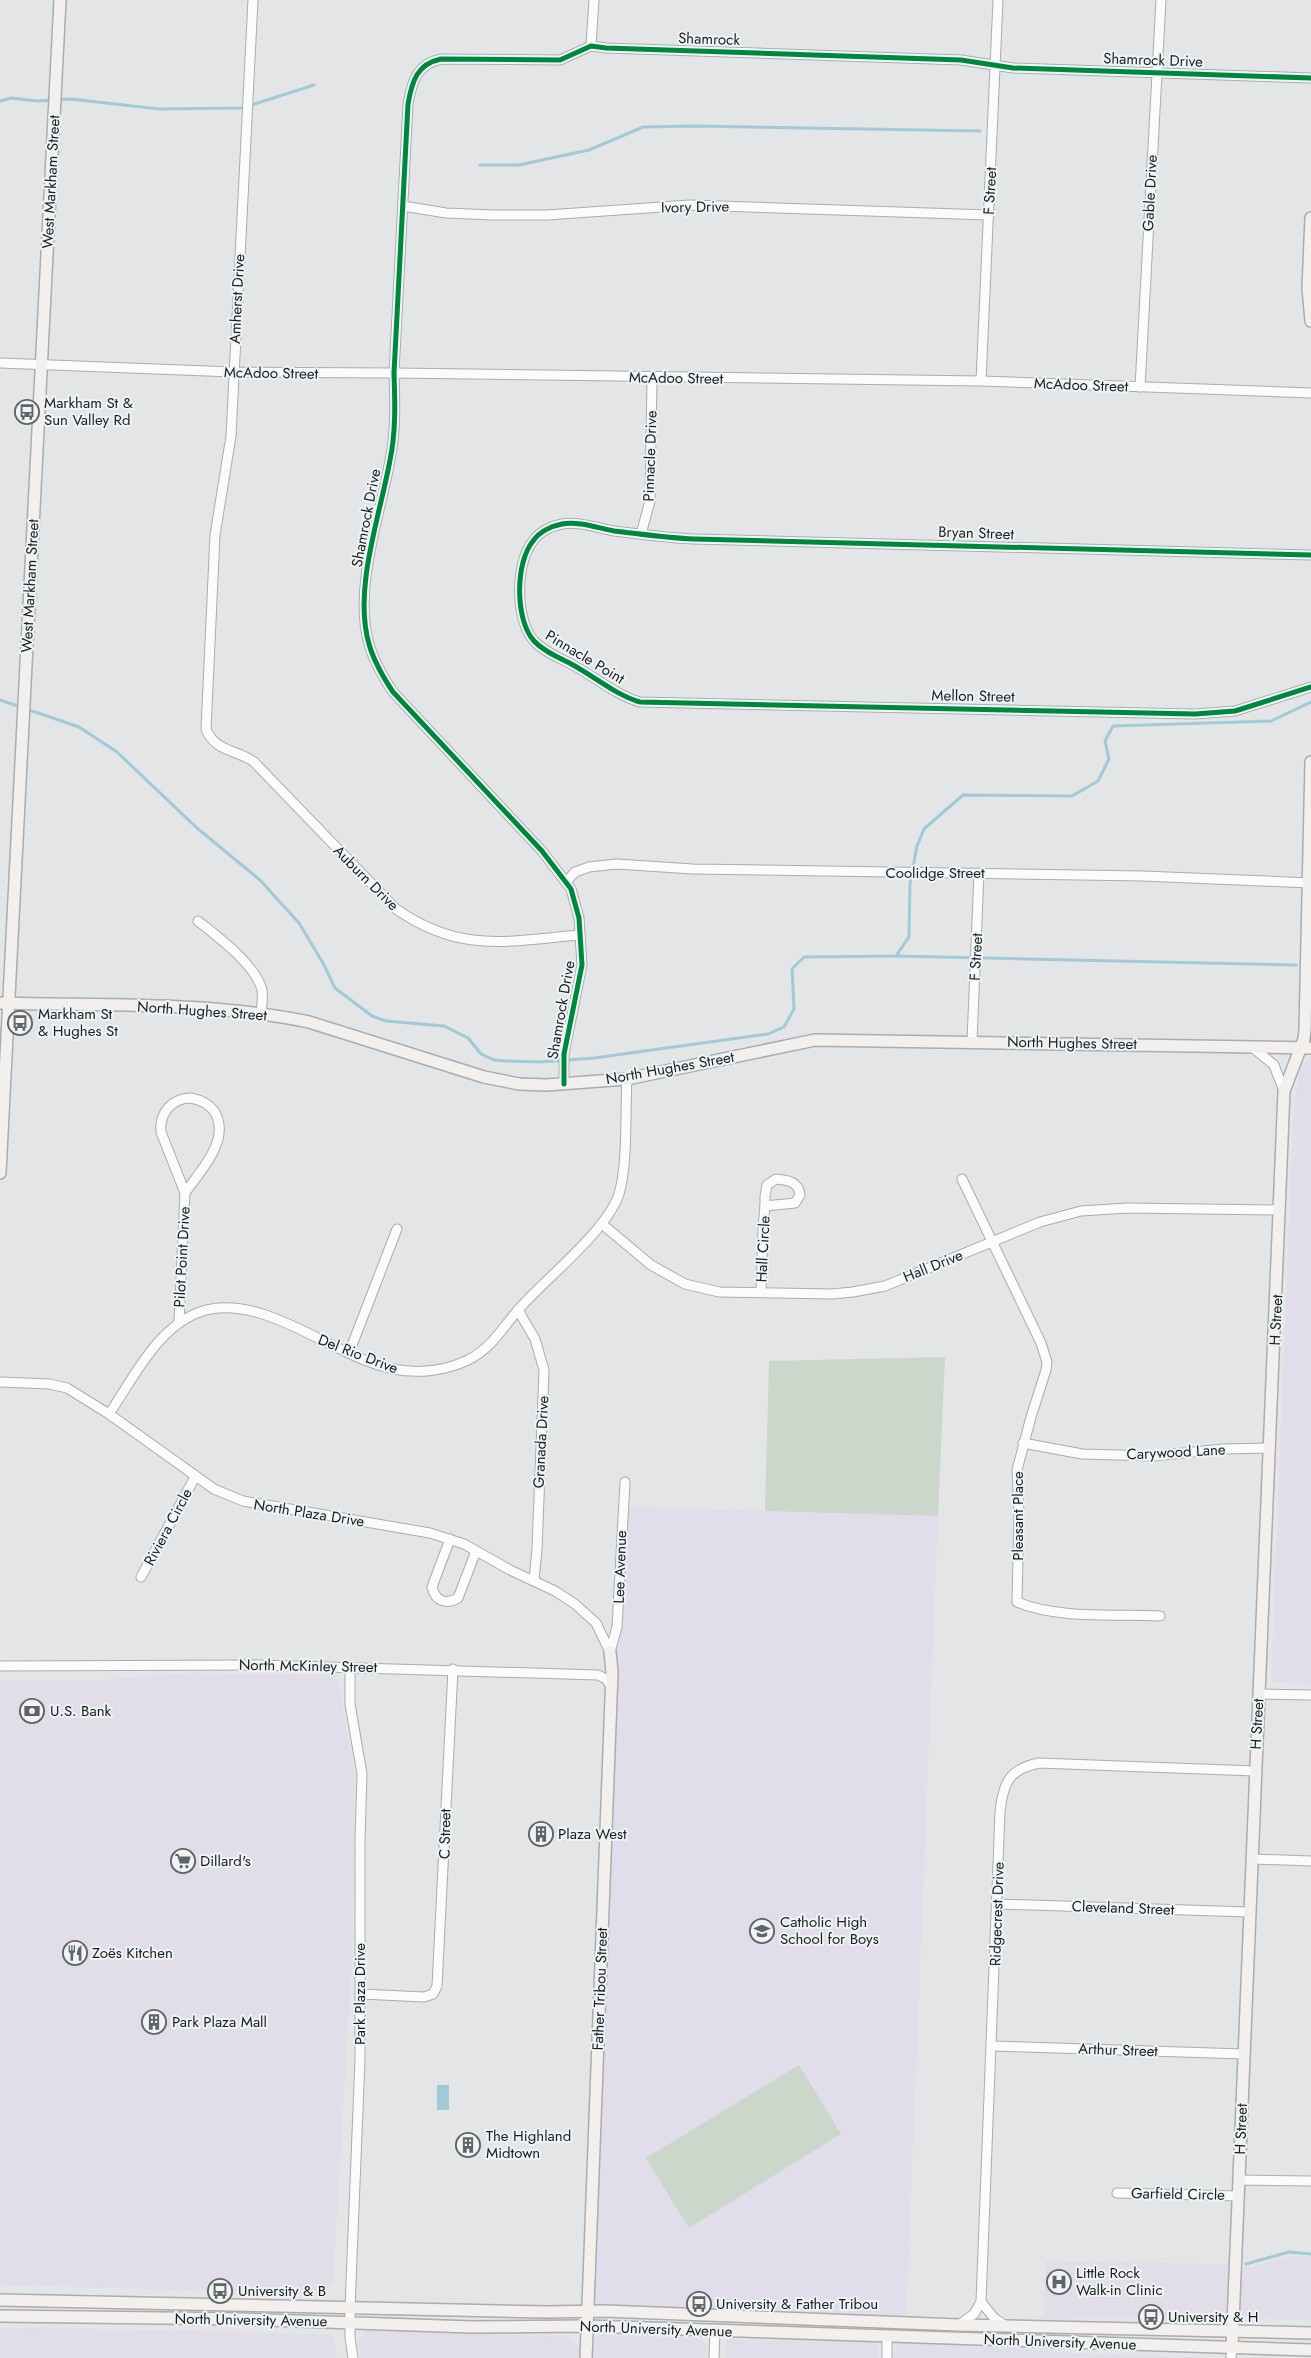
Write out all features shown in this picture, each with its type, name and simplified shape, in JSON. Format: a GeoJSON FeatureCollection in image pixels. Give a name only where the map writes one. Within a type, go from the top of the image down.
{"type":"FeatureCollection","features":[{"type":"Feature","properties":{"kind":"main road","name":"West Markham Street"},"geometry":{"type":"LineString","coordinates":[[0,1173],[4,1004],[23,718],[60,0]]}},
{"type":"Feature","properties":{"kind":"main road"},"geometry":{"type":"LineString","coordinates":[[1311,218],[1308,288],[1311,321]]}},
{"type":"Feature","properties":{"kind":"main road","name":"H Street"},"geometry":{"type":"LineString","coordinates":[[1231,2352],[1284,1091],[1306,1048],[1311,762]]}},
{"type":"Feature","properties":{"kind":"main road","name":"North Hughes Street"},"geometry":{"type":"LineString","coordinates":[[4,1004],[229,1010],[262,1014],[309,1022],[494,1079],[519,1084],[564,1084],[627,1079],[815,1040],[972,1041],[1306,1048]]}},
{"type":"Feature","properties":{"kind":"main road","name":"Father Tribou Street"},"geometry":{"type":"LineString","coordinates":[[587,2326],[612,1672],[610,1652]]}},
{"type":"Feature","properties":{"kind":"main road","name":"North University Avenue"},"geometry":{"type":"LineString","coordinates":[[0,2300],[588,2312],[959,2325],[1311,2333]]}},
{"type":"Feature","properties":{"kind":"main road","name":"North University Avenue"},"geometry":{"type":"LineString","coordinates":[[0,2316],[350,2323],[472,2328],[587,2326],[887,2336],[1231,2352],[1311,2350]]}},
{"type":"Feature","properties":{"kind":"main road"},"geometry":{"type":"LineString","coordinates":[[586,2358],[587,2326]]}},
{"type":"Feature","properties":{"kind":"street","name":"Amherst Drive"},"geometry":{"type":"LineString","coordinates":[[214,743],[209,736],[206,725],[215,535],[218,509],[229,460],[253,0]]}},
{"type":"Feature","properties":{"kind":"street"},"geometry":{"type":"LineString","coordinates":[[591,46],[594,0]]}},
{"type":"Feature","properties":{"kind":"street","name":"F Street"},"geometry":{"type":"LineString","coordinates":[[981,381],[998,0]]}},
{"type":"Feature","properties":{"kind":"street","name":"Gable Drive"},"geometry":{"type":"LineString","coordinates":[[1140,387],[1161,0]]}},
{"type":"Feature","properties":{"kind":"street","name":"Shamrock"},"geometry":{"type":"LineString","coordinates":[[425,64],[441,58],[560,60],[591,46],[961,60],[995,64]]}},
{"type":"Feature","properties":{"kind":"street","name":"Shamrock Drive"},"geometry":{"type":"LineString","coordinates":[[425,64],[419,70],[411,85],[394,373],[395,411],[390,460],[364,594],[365,619],[369,644],[383,677],[404,706],[542,851],[566,881],[577,908],[582,964],[564,1054],[564,1084]]}},
{"type":"Feature","properties":{"kind":"street","name":"Shamrock Drive"},"geometry":{"type":"LineString","coordinates":[[995,64],[1013,68],[1311,78]]}},
{"type":"Feature","properties":{"kind":"street","name":"Ivory Drive"},"geometry":{"type":"LineString","coordinates":[[403,206],[446,213],[547,215],[690,205],[989,215]]}},
{"type":"Feature","properties":{"kind":"street","name":"McAdoo Street"},"geometry":{"type":"LineString","coordinates":[[0,363],[233,372],[981,381],[1311,393]]}},
{"type":"Feature","properties":{"kind":"street","name":"Pinnacle Drive"},"geometry":{"type":"LineString","coordinates":[[641,534],[650,501],[652,378]]}},
{"type":"Feature","properties":{"kind":"street","name":"Pinnacle Point"},"geometry":{"type":"LineString","coordinates":[[632,699],[549,652],[534,641],[526,630],[521,613],[520,585],[523,563],[528,549],[537,536],[550,527],[570,523],[641,534]]}},
{"type":"Feature","properties":{"kind":"street","name":"Bryan Street"},"geometry":{"type":"LineString","coordinates":[[641,534],[694,539],[1311,555]]}},
{"type":"Feature","properties":{"kind":"street","name":"Mellon Street"},"geometry":{"type":"LineString","coordinates":[[632,699],[654,702],[1195,714],[1235,711],[1311,687]]}},
{"type":"Feature","properties":{"kind":"street","name":"Auburn Drive"},"geometry":{"type":"LineString","coordinates":[[214,743],[224,750],[245,756],[254,762],[396,909],[427,928],[452,938],[484,942],[580,936]]}},
{"type":"Feature","properties":{"kind":"street","name":"Coolidge Street"},"geometry":{"type":"LineString","coordinates":[[566,881],[575,872],[597,865],[712,870],[1144,876],[1310,883]]}},
{"type":"Feature","properties":{"kind":"street","name":"F Street"},"geometry":{"type":"LineString","coordinates":[[972,1041],[979,874]]}},
{"type":"Feature","properties":{"kind":"street"},"geometry":{"type":"LineString","coordinates":[[198,921],[221,939],[258,980],[263,999],[262,1014]]}},
{"type":"Feature","properties":{"kind":"street","name":"H Street"},"geometry":{"type":"LineString","coordinates":[[1252,1047],[1274,1065],[1284,1091]]}},
{"type":"Feature","properties":{"kind":"street","name":"Del Rio Drive"},"geometry":{"type":"LineString","coordinates":[[109,1414],[156,1346],[179,1321],[214,1309],[236,1308],[264,1314],[349,1353],[391,1369],[407,1372],[438,1370],[454,1366],[482,1351],[494,1341],[518,1310],[602,1224],[614,1205],[622,1182],[627,1079]]}},
{"type":"Feature","properties":{"kind":"street"},"geometry":{"type":"LineString","coordinates":[[192,1098],[199,1099],[212,1108],[219,1122],[220,1131],[216,1148],[185,1193],[160,1125],[163,1114],[173,1103],[192,1098]]}},
{"type":"Feature","properties":{"kind":"street","name":"Pleasant Place"},"geometry":{"type":"LineString","coordinates":[[962,1179],[994,1241],[1041,1343],[1047,1362],[1045,1377],[1023,1443],[1017,1470],[1019,1513],[1017,1602],[1029,1607],[1060,1612],[1160,1616]]}},
{"type":"Feature","properties":{"kind":"street","name":"Pilot Point Drive"},"geometry":{"type":"LineString","coordinates":[[179,1321],[185,1193]]}},
{"type":"Feature","properties":{"kind":"street","name":"Hall Circle"},"geometry":{"type":"LineString","coordinates":[[761,1292],[762,1228],[765,1206]]}},
{"type":"Feature","properties":{"kind":"street","name":"Hall Drive"},"geometry":{"type":"LineString","coordinates":[[602,1224],[651,1265],[675,1280],[719,1292],[832,1294],[869,1290],[894,1282],[1052,1218],[1081,1211],[1121,1208],[1280,1210]]}},
{"type":"Feature","properties":{"kind":"street"},"geometry":{"type":"LineString","coordinates":[[349,1353],[397,1228]]}},
{"type":"Feature","properties":{"kind":"street","name":"Granada Drive"},"geometry":{"type":"LineString","coordinates":[[518,1310],[535,1339],[544,1370],[537,1549],[534,1580]]}},
{"type":"Feature","properties":{"kind":"street","name":"North Plaza Drive"},"geometry":{"type":"LineString","coordinates":[[0,1382],[49,1384],[67,1388],[109,1414],[195,1477],[214,1489],[243,1501],[405,1528],[450,1539],[510,1570],[555,1590],[586,1613],[603,1634],[610,1652]]}},
{"type":"Feature","properties":{"kind":"street","name":"Carywood Lane"},"geometry":{"type":"LineString","coordinates":[[1023,1443],[1082,1454],[1154,1456],[1223,1449],[1270,1448]]}},
{"type":"Feature","properties":{"kind":"street","name":"Riviera Circle"},"geometry":{"type":"LineString","coordinates":[[141,1577],[195,1477]]}},
{"type":"Feature","properties":{"kind":"street","name":"Lee Avenue"},"geometry":{"type":"LineString","coordinates":[[610,1652],[617,1627],[625,1482]]}},
{"type":"Feature","properties":{"kind":"street"},"geometry":{"type":"LineString","coordinates":[[450,1539],[432,1587],[436,1598],[447,1602],[458,1598],[476,1551]]}},
{"type":"Feature","properties":{"kind":"street","name":"North McKinley Street"},"geometry":{"type":"LineString","coordinates":[[0,1666],[191,1664],[453,1669],[598,1675],[606,1679],[611,1686]]}},
{"type":"Feature","properties":{"kind":"street","name":"Park Plaza Drive"},"geometry":{"type":"LineString","coordinates":[[350,1667],[350,1704],[362,1774],[360,1833],[361,1994],[350,2323]]}},
{"type":"Feature","properties":{"kind":"street","name":"C Street"},"geometry":{"type":"LineString","coordinates":[[361,1994],[430,1996],[438,1986],[453,1669]]}},
{"type":"Feature","properties":{"kind":"street"},"geometry":{"type":"LineString","coordinates":[[1259,1694],[1311,1695]]}},
{"type":"Feature","properties":{"kind":"street","name":"Ridgecrest Drive"},"geometry":{"type":"LineString","coordinates":[[982,2302],[1001,1798],[1007,1781],[1021,1768],[1047,1763],[1255,1771]]}},
{"type":"Feature","properties":{"kind":"street"},"geometry":{"type":"LineString","coordinates":[[1252,1859],[1311,1861]]}},
{"type":"Feature","properties":{"kind":"street","name":"Cleveland Street"},"geometry":{"type":"LineString","coordinates":[[998,1904],[1248,1912]]}},
{"type":"Feature","properties":{"kind":"street","name":"Arthur Street"},"geometry":{"type":"LineString","coordinates":[[992,2046],[1244,2054]]}},
{"type":"Feature","properties":{"kind":"street"},"geometry":{"type":"LineString","coordinates":[[1239,2180],[1311,2180]]}},
{"type":"Feature","properties":{"kind":"street","name":"Garfield Circle"},"geometry":{"type":"LineString","coordinates":[[1117,2193],[1238,2196]]}},
{"type":"Feature","properties":{"kind":"street"},"geometry":{"type":"LineString","coordinates":[[959,2325],[974,2314],[982,2302],[994,2318],[1006,2326]]}},
{"type":"Feature","properties":{"kind":"street"},"geometry":{"type":"LineString","coordinates":[[350,2323],[353,2358]]}},
{"type":"Feature","properties":{"kind":"street"},"geometry":{"type":"LineString","coordinates":[[714,2358],[715,2331]]}},
{"type":"Feature","properties":{"kind":"street"},"geometry":{"type":"LineString","coordinates":[[887,2336],[887,2358]]}},
{"type":"Feature","properties":{"kind":"shaded area"},"geometry":{"type":"Polygon","coordinates":[[[1311,1059],[1311,1685],[1271,1681],[1294,1103],[1302,1064],[1311,1059]]]}},
{"type":"Feature","properties":{"kind":"shaded area","name":"Catholic High School for Boys"},"geometry":{"type":"Polygon","coordinates":[[[623,1507],[938,1516],[906,2322],[588,2311],[614,1642],[623,1507]]]}},
{"type":"Feature","properties":{"kind":"shaded area","name":"Park Plaza Mall"},"geometry":{"type":"Polygon","coordinates":[[[189,1673],[335,1675],[340,1690],[354,1771],[354,1839],[352,1957],[333,2284],[322,2290],[186,2290],[0,2285],[0,1682],[5,1680],[100,1680],[189,1673]]]}},
{"type":"Feature","properties":{"kind":"shaded area"},"geometry":{"type":"Polygon","coordinates":[[[1290,2256],[1311,2257],[1311,2320],[1245,2318],[1044,2319],[1045,2261],[1223,2264],[1248,2268],[1290,2256]]]}},
{"type":"Feature","properties":{"kind":"shaded area"},"geometry":{"type":"Polygon","coordinates":[[[0,2328],[175,2330],[333,2335],[337,2358],[0,2358],[0,2328]]]}},
{"type":"Feature","properties":{"kind":"shaded area"},"geometry":{"type":"Polygon","coordinates":[[[364,2331],[569,2337],[579,2348],[578,2358],[361,2358],[358,2342],[364,2331]]]}},
{"type":"Feature","properties":{"kind":"shaded area"},"geometry":{"type":"Polygon","coordinates":[[[601,2335],[702,2339],[707,2347],[706,2358],[594,2358],[594,2339],[601,2335]]]}},
{"type":"Feature","properties":{"kind":"shaded area"},"geometry":{"type":"Polygon","coordinates":[[[726,2340],[878,2341],[878,2358],[725,2358],[726,2340]]]}},
{"type":"Feature","properties":{"kind":"shaded area"},"geometry":{"type":"Polygon","coordinates":[[[904,2340],[1075,2353],[1213,2358],[893,2358],[894,2350],[904,2340]]]}},
{"type":"Feature","properties":{"kind":"green space"},"geometry":{"type":"Polygon","coordinates":[[[945,1357],[938,1516],[765,1511],[769,1361],[945,1357]]]}},
{"type":"Feature","properties":{"kind":"green space"},"geometry":{"type":"Polygon","coordinates":[[[799,2065],[841,2134],[689,2228],[646,2158],[799,2065]]]}},
{"type":"Feature","properties":{"kind":"water"},"geometry":{"type":"Polygon","coordinates":[[[437,2085],[449,2085],[449,2110],[437,2110],[437,2085]]]}},
{"type":"Feature","properties":{"kind":"waterway"},"geometry":{"type":"LineString","coordinates":[[0,101],[11,98],[37,101],[71,99],[159,109],[242,108],[314,85]]}},
{"type":"Feature","properties":{"kind":"waterway"},"geometry":{"type":"LineString","coordinates":[[480,165],[519,165],[589,150],[643,127],[695,126],[980,131]]}},
{"type":"Feature","properties":{"kind":"waterway"},"geometry":{"type":"LineString","coordinates":[[0,700],[79,727],[117,752],[197,828],[260,880],[299,923],[323,963],[335,988],[372,1016],[386,1021],[444,1026],[468,1038],[481,1054],[494,1060],[541,1062],[594,1058],[768,1034],[784,1027],[794,1009],[792,969],[804,957],[896,956],[909,937],[910,883],[917,846],[924,829],[963,795],[1072,796],[1098,781],[1109,759],[1105,741],[1113,726],[1271,721],[1311,702]]}},
{"type":"Feature","properties":{"kind":"waterway"},"geometry":{"type":"LineString","coordinates":[[896,956],[1296,965]]}},
{"type":"Feature","properties":{"kind":"waterway"},"geometry":{"type":"LineString","coordinates":[[1246,2264],[1289,2252],[1311,2254]]}},
{"type":"Feature","properties":{"kind":"cycle path"},"geometry":{"type":"LineString","coordinates":[[564,1084],[564,1054],[582,965],[579,918],[571,889],[542,851],[393,692],[373,657],[365,623],[366,576],[386,482],[394,428],[394,373],[408,104],[411,88],[421,69],[433,61],[441,59],[560,60],[591,46],[961,60],[1013,68],[1311,78]]}},
{"type":"Feature","properties":{"kind":"cycle path"},"geometry":{"type":"LineString","coordinates":[[1311,555],[694,539],[614,531],[568,523],[542,532],[533,541],[527,551],[520,577],[523,620],[534,641],[547,652],[614,690],[640,702],[1195,714],[1235,711],[1311,687]]}},
{"type":"Feature","properties":{"kind":"place","name":"Markham St & Sun Valley Rd"},"geometry":{"type":"Point","coordinates":[27,412]}},
{"type":"Feature","properties":{"kind":"place","name":"Markham St & Hughes St"},"geometry":{"type":"Point","coordinates":[20,1023]}},
{"type":"Feature","properties":{"kind":"place","name":"U.S. Bank"},"geometry":{"type":"Point","coordinates":[32,1711]}},
{"type":"Feature","properties":{"kind":"place","name":"Plaza West"},"geometry":{"type":"Point","coordinates":[541,1834]}},
{"type":"Feature","properties":{"kind":"place","name":"Dillard's"},"geometry":{"type":"Point","coordinates":[183,1861]}},
{"type":"Feature","properties":{"kind":"place","name":"Catholic High School for Boys"},"geometry":{"type":"Point","coordinates":[762,1931]}},
{"type":"Feature","properties":{"kind":"place","name":"Zoës Kitchen"},"geometry":{"type":"Point","coordinates":[75,1953]}},
{"type":"Feature","properties":{"kind":"place","name":"Park Plaza Mall"},"geometry":{"type":"Point","coordinates":[154,2022]}},
{"type":"Feature","properties":{"kind":"place","name":"The Highland Midtown"},"geometry":{"type":"Point","coordinates":[468,2145]}},
{"type":"Feature","properties":{"kind":"place","name":"Little Rock Walk-in Clinic"},"geometry":{"type":"Point","coordinates":[1059,2282]}},
{"type":"Feature","properties":{"kind":"place","name":"University & B"},"geometry":{"type":"Point","coordinates":[220,2291]}},
{"type":"Feature","properties":{"kind":"place","name":"University & Father Tribou"},"geometry":{"type":"Point","coordinates":[699,2304]}},
{"type":"Feature","properties":{"kind":"place","name":"University & H"},"geometry":{"type":"Point","coordinates":[1151,2317]}}]}
